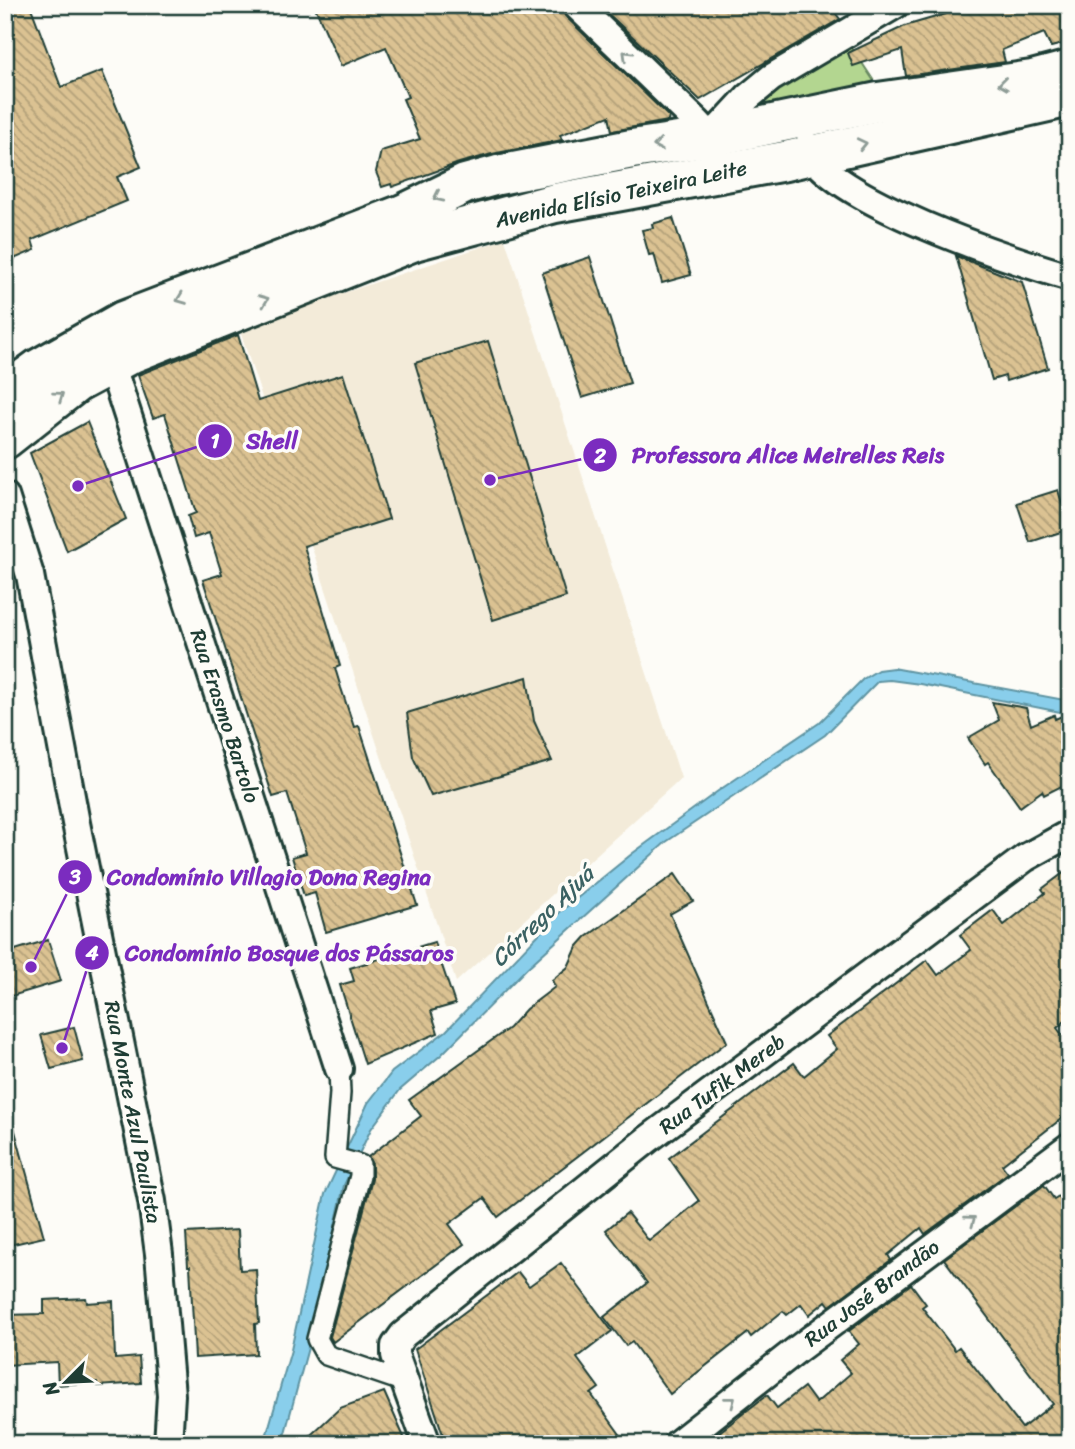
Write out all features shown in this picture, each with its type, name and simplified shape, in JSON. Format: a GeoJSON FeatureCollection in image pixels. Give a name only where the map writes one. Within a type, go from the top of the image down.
{"type":"FeatureCollection","features":[{"type":"Feature","properties":{"kind":"main road","name":"Avenida Elísio Teixeira Leite"},"geometry":{"type":"LineString","coordinates":[[5,393],[38,369],[106,348],[132,352],[414,241],[555,203],[715,155],[802,118],[878,102],[1032,80],[1070,70]]}},
{"type":"Feature","properties":{"kind":"main road","name":"Avenida Elísio Teixeira Leite"},"geometry":{"type":"LineString","coordinates":[[715,155],[810,156],[1070,97]]}},
{"type":"Feature","properties":{"kind":"main road","name":"Avenida Elísio Teixeira Leite"},"geometry":{"type":"LineString","coordinates":[[5,439],[76,383],[106,348]]}},
{"type":"Feature","properties":{"kind":"street"},"geometry":{"type":"LineString","coordinates":[[576,5],[715,155],[748,97],[771,78],[895,5]]}},
{"type":"Feature","properties":{"kind":"street"},"geometry":{"type":"LineString","coordinates":[[802,118],[810,156],[840,182],[910,220],[1070,277]]}},
{"type":"Feature","properties":{"kind":"street","name":"Rua Erasmo Bartolo"},"geometry":{"type":"LineString","coordinates":[[106,348],[339,1069]]}},
{"type":"Feature","properties":{"kind":"street","name":"Rua Monte Azul Paulista"},"geometry":{"type":"LineString","coordinates":[[5,496],[30,575],[76,823],[152,1201],[171,1395],[168,1444]]}},
{"type":"Feature","properties":{"kind":"street","name":"Rua Tufik Mereb"},"geometry":{"type":"LineString","coordinates":[[405,1382],[395,1355],[395,1346],[403,1335],[647,1140],[1025,858],[1070,833]]}},
{"type":"Feature","properties":{"kind":"street"},"geometry":{"type":"LineString","coordinates":[[339,1069],[335,1158],[360,1165],[360,1176],[317,1339],[326,1355],[405,1382],[427,1444]]}},
{"type":"Feature","properties":{"kind":"street","name":"Rua José Brandão"},"geometry":{"type":"LineString","coordinates":[[677,1444],[799,1348],[1070,1146]]}},
{"type":"Feature","properties":{"kind":"shaded area"},"geometry":{"type":"Polygon","coordinates":[[[505,239],[681,778],[456,982],[239,328],[505,239]]]}},
{"type":"Feature","properties":{"kind":"green space"},"geometry":{"type":"Polygon","coordinates":[[[843,34],[889,104],[705,140],[843,34]]]}},
{"type":"Feature","properties":{"kind":"water"},"geometry":{"type":"Polygon","coordinates":[[[893,668],[1070,701],[1070,714],[920,684],[878,681],[825,735],[666,842],[527,968],[441,1055],[400,1090],[371,1129],[344,1185],[309,1344],[282,1444],[264,1444],[291,1350],[325,1194],[368,1103],[392,1072],[446,1031],[560,912],[633,853],[718,791],[819,723],[863,679],[878,670],[893,668]]]}},
{"type":"Feature","properties":{"kind":"building"},"geometry":{"type":"Polygon","coordinates":[[[5,5],[30,5],[61,87],[102,71],[141,167],[117,177],[127,201],[32,240],[35,250],[14,259],[5,232],[5,173],[14,169],[5,147],[5,5]]]}},
{"type":"Feature","properties":{"kind":"building"},"geometry":{"type":"Polygon","coordinates":[[[314,5],[561,5],[565,16],[669,117],[668,121],[612,131],[609,116],[560,135],[562,140],[492,154],[392,187],[391,184],[382,187],[376,172],[381,151],[420,139],[403,99],[408,97],[386,47],[341,66],[314,5]]]}},
{"type":"Feature","properties":{"kind":"building"},"geometry":{"type":"Polygon","coordinates":[[[599,5],[829,5],[840,19],[700,100],[599,5]]]}},
{"type":"Feature","properties":{"kind":"building"},"geometry":{"type":"Polygon","coordinates":[[[942,5],[1070,5],[1070,42],[1051,47],[1044,33],[1002,50],[1005,62],[906,76],[902,50],[853,66],[848,53],[905,26],[946,14],[942,5]]]}},
{"type":"Feature","properties":{"kind":"building"},"geometry":{"type":"Polygon","coordinates":[[[673,218],[691,275],[662,283],[654,254],[649,255],[642,230],[653,228],[652,224],[673,218]]]}},
{"type":"Feature","properties":{"kind":"building"},"geometry":{"type":"Polygon","coordinates":[[[956,256],[1022,282],[1048,368],[1006,381],[1005,376],[992,380],[956,256]]]}},
{"type":"Feature","properties":{"kind":"building"},"geometry":{"type":"Polygon","coordinates":[[[590,257],[630,383],[582,398],[542,273],[590,257]]]}},
{"type":"Feature","properties":{"kind":"building"},"geometry":{"type":"Polygon","coordinates":[[[238,335],[258,401],[343,374],[389,519],[304,546],[340,666],[335,668],[341,688],[354,727],[359,726],[417,905],[326,932],[315,893],[304,896],[292,857],[306,853],[287,793],[273,797],[203,580],[222,574],[209,533],[194,538],[188,516],[196,513],[165,414],[153,418],[138,375],[238,335]]]}},
{"type":"Feature","properties":{"kind":"building"},"geometry":{"type":"Polygon","coordinates":[[[488,341],[566,597],[493,620],[415,363],[488,341]]]}},
{"type":"Feature","properties":{"kind":"building"},"geometry":{"type":"Polygon","coordinates":[[[87,422],[126,519],[67,551],[30,453],[87,422]]]}},
{"type":"Feature","properties":{"kind":"building"},"geometry":{"type":"Polygon","coordinates":[[[1058,490],[1070,529],[1030,542],[1017,503],[1058,490]]]}},
{"type":"Feature","properties":{"kind":"building"},"geometry":{"type":"Polygon","coordinates":[[[527,677],[534,721],[552,761],[431,796],[413,757],[407,713],[527,677]]]}},
{"type":"Feature","properties":{"kind":"building"},"geometry":{"type":"Polygon","coordinates":[[[992,702],[1026,708],[1031,725],[1054,715],[1055,719],[1070,717],[1070,782],[1044,795],[1042,791],[1020,807],[968,738],[999,720],[992,702]]]}},
{"type":"Feature","properties":{"kind":"building"},"geometry":{"type":"Polygon","coordinates":[[[1070,868],[1070,1017],[1057,1028],[1070,1045],[1070,1112],[1002,1165],[1008,1173],[925,1234],[921,1228],[888,1255],[891,1260],[830,1306],[826,1301],[809,1315],[801,1304],[787,1315],[783,1311],[751,1337],[748,1333],[670,1394],[632,1342],[626,1346],[604,1317],[647,1283],[606,1230],[627,1213],[649,1241],[699,1201],[669,1158],[794,1063],[804,1076],[837,1049],[827,1036],[927,960],[938,975],[971,950],[960,935],[993,910],[1004,925],[1045,893],[1042,889],[1070,868]]]}},
{"type":"Feature","properties":{"kind":"building"},"geometry":{"type":"Polygon","coordinates":[[[675,874],[693,901],[670,914],[727,1042],[498,1217],[484,1198],[449,1224],[464,1244],[333,1342],[330,1337],[372,1179],[372,1164],[368,1157],[421,1116],[409,1100],[509,1028],[526,1009],[555,987],[552,980],[568,967],[577,947],[586,937],[675,874]]]}},
{"type":"Feature","properties":{"kind":"building"},"geometry":{"type":"Polygon","coordinates":[[[48,940],[61,981],[5,998],[5,953],[48,940]]]}},
{"type":"Feature","properties":{"kind":"building"},"geometry":{"type":"Polygon","coordinates":[[[434,942],[455,1004],[431,1011],[438,1033],[365,1064],[340,985],[354,981],[350,968],[434,942]]]}},
{"type":"Feature","properties":{"kind":"building"},"geometry":{"type":"Polygon","coordinates":[[[74,1027],[83,1061],[51,1069],[41,1035],[74,1027]]]}},
{"type":"Feature","properties":{"kind":"building"},"geometry":{"type":"Polygon","coordinates":[[[12,1120],[44,1237],[5,1246],[5,1121],[12,1120]]]}},
{"type":"Feature","properties":{"kind":"building"},"geometry":{"type":"Polygon","coordinates":[[[1044,1185],[1054,1199],[1070,1191],[1070,1428],[1049,1444],[704,1444],[767,1395],[777,1408],[804,1387],[816,1403],[851,1373],[840,1360],[859,1344],[849,1331],[911,1284],[926,1304],[922,1307],[955,1350],[959,1347],[1022,1428],[1053,1404],[944,1259],[1044,1185]]]}},
{"type":"Feature","properties":{"kind":"building"},"geometry":{"type":"Polygon","coordinates":[[[238,1230],[240,1270],[256,1269],[259,1323],[255,1324],[256,1354],[195,1358],[186,1233],[238,1230]]]}},
{"type":"Feature","properties":{"kind":"building"},"geometry":{"type":"Polygon","coordinates":[[[561,1263],[612,1331],[577,1358],[599,1388],[591,1394],[627,1444],[446,1444],[415,1349],[518,1272],[529,1286],[561,1263]]]}},
{"type":"Feature","properties":{"kind":"building"},"geometry":{"type":"Polygon","coordinates":[[[86,1298],[87,1303],[113,1301],[115,1359],[139,1357],[141,1383],[58,1385],[57,1362],[5,1365],[5,1315],[44,1314],[44,1300],[86,1298]]]}},
{"type":"Feature","properties":{"kind":"building"},"geometry":{"type":"Polygon","coordinates":[[[384,1392],[407,1444],[301,1444],[340,1408],[384,1392]]]}},
{"type":"Feature","properties":{"kind":"place","name":"Professora Alice Meirelles Reis"},"geometry":{"type":"Point","coordinates":[490,480]}},
{"type":"Feature","properties":{"kind":"place","name":"Shell"},"geometry":{"type":"Point","coordinates":[78,486]}},
{"type":"Feature","properties":{"kind":"place","name":"Condomínio Villagio Dona Regina"},"geometry":{"type":"Point","coordinates":[31,967]}},
{"type":"Feature","properties":{"kind":"place","name":"Condomínio Bosque dos Pássaros"},"geometry":{"type":"Point","coordinates":[62,1048]}},
{"type":"Feature","properties":{"kind":"water label","name":"Córrego Ajuá"},"geometry":{"type":"Point","coordinates":[542,916]}}]}
